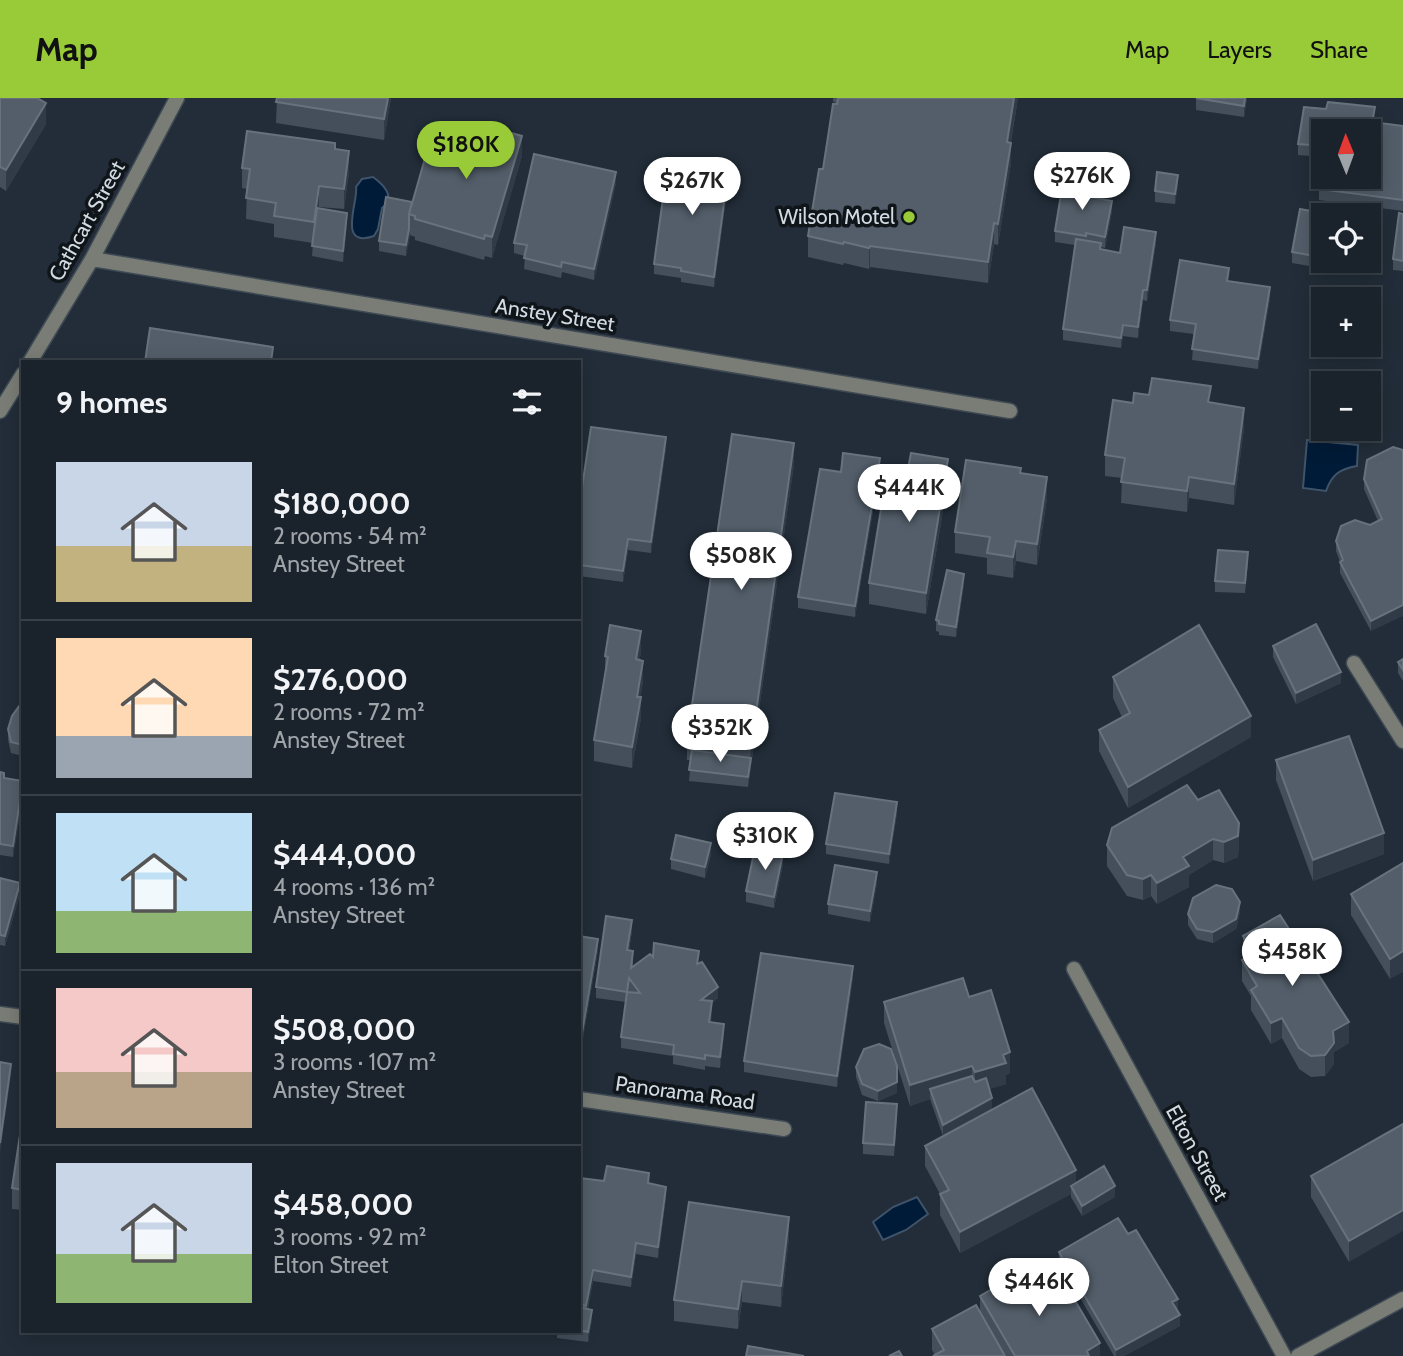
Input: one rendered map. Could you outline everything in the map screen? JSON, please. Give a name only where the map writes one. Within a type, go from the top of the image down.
[{"type":"street","name":"Cathcart Street","points":[[31,360],[92,259],[177,98]]},
{"type":"street","name":"Anstey Street","points":[[92,259],[1010,411]]},
{"type":"street","points":[[0,411],[21,377]]},
{"type":"street","points":[[1354,663],[1403,741]]},
{"type":"street","name":"Elton Street","points":[[1074,970],[1284,1356]]},
{"type":"street","points":[[0,1014],[21,1017]]},
{"type":"street","name":"Panorama Road","points":[[581,1099],[784,1129]]},
{"type":"street","points":[[1298,1356],[1403,1299]]},
{"type":"water","points":[[373,177],[387,191],[388,200],[382,208],[374,236],[362,238],[356,236],[352,230],[356,187],[362,179]]},
{"type":"water","points":[[1307,440],[1358,445],[1357,466],[1337,473],[1326,491],[1303,488]]},
{"type":"water","points":[[917,1197],[928,1214],[906,1230],[883,1240],[873,1222],[893,1207]]},
{"type":"building","points":[[0,98],[37,98],[46,103],[6,170],[0,167]]},
{"type":"building","points":[[277,98],[388,98],[384,119],[276,102]]},
{"type":"building","name":"Wilson Motel","points":[[838,98],[1014,98],[1007,142],[1011,143],[998,224],[994,223],[988,262],[870,246],[869,248],[808,236],[819,169],[823,169],[833,104],[837,104]]},
{"type":"building","points":[[1196,98],[1245,98],[1244,106]]},
{"type":"building","points":[[1328,102],[1375,107],[1373,119],[1311,119],[1311,145],[1298,144],[1304,107],[1326,109]]},
{"type":"building","points":[[1381,123],[1403,126],[1403,200],[1319,189],[1381,189]]},
{"type":"building","points":[[484,125],[522,136],[492,237],[485,235],[484,239],[415,219],[415,216],[409,214],[430,141],[440,144],[445,128],[480,139]]},
{"type":"building","points":[[247,131],[335,143],[335,149],[349,151],[344,189],[319,186],[314,222],[274,216],[276,203],[246,198],[250,169],[242,168]]},
{"type":"building","points":[[534,154],[616,172],[594,269],[562,262],[561,267],[524,258],[527,245],[514,243]]},
{"type":"building","points":[[675,159],[729,166],[714,277],[654,264],[666,176],[673,177]]},
{"type":"building","points":[[1157,172],[1178,175],[1175,194],[1155,191]]},
{"type":"building","points":[[1063,182],[1085,184],[1082,195],[1112,201],[1105,237],[1055,231]]},
{"type":"building","points":[[386,197],[412,202],[406,245],[379,241]]},
{"type":"building","points":[[317,208],[347,213],[343,251],[312,246]]},
{"type":"building","points":[[1300,209],[1311,211],[1311,255],[1292,252]]},
{"type":"building","points":[[1399,213],[1403,214],[1403,261],[1393,259]]},
{"type":"building","points":[[1124,227],[1156,232],[1138,327],[1123,325],[1121,338],[1063,329],[1076,239],[1101,243],[1100,249],[1120,253]]},
{"type":"building","points":[[1180,260],[1229,268],[1227,281],[1270,287],[1258,359],[1192,349],[1196,324],[1170,320]]},
{"type":"building","points":[[150,328],[273,347],[271,360],[145,360]]},
{"type":"building","points":[[1152,378],[1211,386],[1208,402],[1244,408],[1234,484],[1189,477],[1187,491],[1121,482],[1125,458],[1105,455],[1113,400],[1133,403],[1134,393],[1149,395]]},
{"type":"building","points":[[591,427],[666,437],[651,542],[628,539],[623,571],[581,565],[581,494]]},
{"type":"building","points":[[732,434],[794,443],[751,748],[687,739]]},
{"type":"building","points":[[1393,447],[1403,450],[1403,605],[1371,621],[1340,562],[1343,560],[1336,541],[1341,526],[1355,520],[1370,525],[1382,519],[1364,479],[1367,460]]},
{"type":"building","points":[[843,453],[880,458],[855,606],[798,597],[820,469],[841,472]]},
{"type":"building","points":[[911,453],[948,459],[926,593],[869,583],[888,466],[908,469]]},
{"type":"building","points":[[966,460],[1021,468],[1020,473],[1047,477],[1037,544],[1016,541],[1013,557],[987,553],[990,537],[955,532]]},
{"type":"building","points":[[1218,550],[1248,552],[1245,583],[1215,581]]},
{"type":"building","points":[[947,570],[964,574],[956,627],[939,624],[936,620]]},
{"type":"building","points":[[1316,624],[1341,672],[1296,693],[1273,646]]},
{"type":"building","points":[[610,625],[641,631],[636,659],[643,661],[637,697],[641,697],[632,747],[594,740],[608,657],[605,656]]},
{"type":"building","points":[[1199,625],[1251,716],[1128,787],[1099,730],[1130,713],[1113,677]]},
{"type":"building","points":[[21,705],[21,744],[11,742],[8,729],[12,716]]},
{"type":"building","points":[[1349,736],[1384,833],[1313,860],[1276,760]]},
{"type":"building","points":[[692,750],[751,758],[748,777],[689,770]]},
{"type":"building","points":[[0,772],[4,773],[4,778],[21,781],[21,794],[13,846],[0,844]]},
{"type":"building","points":[[1187,785],[1198,800],[1219,790],[1239,823],[1238,836],[1224,842],[1213,839],[1183,857],[1189,866],[1157,883],[1151,875],[1143,879],[1127,875],[1107,845],[1112,828]]},
{"type":"building","points":[[835,793],[897,802],[889,854],[826,844]]},
{"type":"building","points":[[676,835],[711,843],[705,867],[671,859]]},
{"type":"building","points":[[755,848],[783,853],[774,897],[746,891]]},
{"type":"building","points":[[1403,863],[1403,951],[1390,959],[1351,894]]},
{"type":"building","points":[[835,865],[877,872],[870,911],[828,904]]},
{"type":"building","points":[[0,878],[20,883],[5,936],[0,935]]},
{"type":"building","points":[[1216,885],[1232,889],[1240,902],[1236,919],[1213,932],[1197,929],[1188,914],[1193,898]]},
{"type":"building","points":[[1280,915],[1349,1022],[1333,1031],[1334,1043],[1325,1055],[1311,1056],[1299,1048],[1282,1018],[1271,1023],[1251,990],[1257,986],[1242,960],[1252,954],[1243,936]]},
{"type":"building","points":[[606,916],[632,920],[627,950],[633,951],[631,968],[650,954],[653,957],[654,943],[699,951],[697,964],[702,962],[718,987],[701,1000],[712,1001],[709,1022],[724,1024],[720,1057],[705,1055],[705,1059],[673,1054],[674,1045],[621,1037],[627,992],[596,987]],"holes":[[[629,978],[640,993],[627,992]]]},
{"type":"building","points":[[581,936],[598,939],[581,1033]]},
{"type":"building","points":[[761,953],[853,966],[837,1076],[744,1061]]},
{"type":"building","points":[[963,978],[969,997],[991,990],[1010,1052],[1003,1055],[1006,1063],[975,1072],[972,1066],[910,1085],[884,1002]]},
{"type":"building","points":[[879,1044],[891,1049],[897,1066],[897,1082],[878,1091],[862,1084],[856,1067],[864,1049]]},
{"type":"building","points":[[0,1062],[11,1064],[0,1143]]},
{"type":"building","points":[[972,1076],[975,1082],[986,1078],[992,1098],[943,1125],[930,1089]]},
{"type":"building","points":[[1032,1088],[1076,1170],[960,1232],[940,1194],[949,1190],[925,1146]]},
{"type":"building","points":[[866,1102],[897,1104],[894,1145],[863,1143]]},
{"type":"building","points":[[1403,1124],[1403,1210],[1349,1241],[1311,1176]]},
{"type":"building","points":[[21,1128],[21,1190],[12,1188]]},
{"type":"building","points":[[607,1166],[649,1173],[648,1183],[666,1187],[658,1247],[636,1243],[631,1277],[593,1270],[586,1306],[581,1305],[581,1178],[604,1181]]},
{"type":"building","points":[[1104,1166],[1115,1186],[1082,1206],[1071,1186]]},
{"type":"building","points":[[689,1202],[789,1217],[781,1286],[742,1281],[738,1309],[674,1300]]},
{"type":"building","points":[[1118,1218],[1128,1234],[1136,1230],[1178,1299],[1172,1302],[1180,1315],[1116,1350],[1059,1252]]},
{"type":"building","points":[[1037,1263],[1057,1299],[1070,1292],[1100,1343],[1087,1351],[1089,1356],[1015,1356],[980,1296]]},
{"type":"building","points":[[976,1305],[1005,1356],[933,1356],[944,1350],[932,1329]]},
{"type":"building","points":[[581,1307],[592,1310],[588,1332],[581,1330]]},
{"type":"building","points":[[748,1346],[804,1356],[746,1356]]},
{"type":"building","points":[[899,1351],[902,1356],[889,1356]]},
{"type":"place","name":"Wilson Motel","points":[[909,217]]}]
